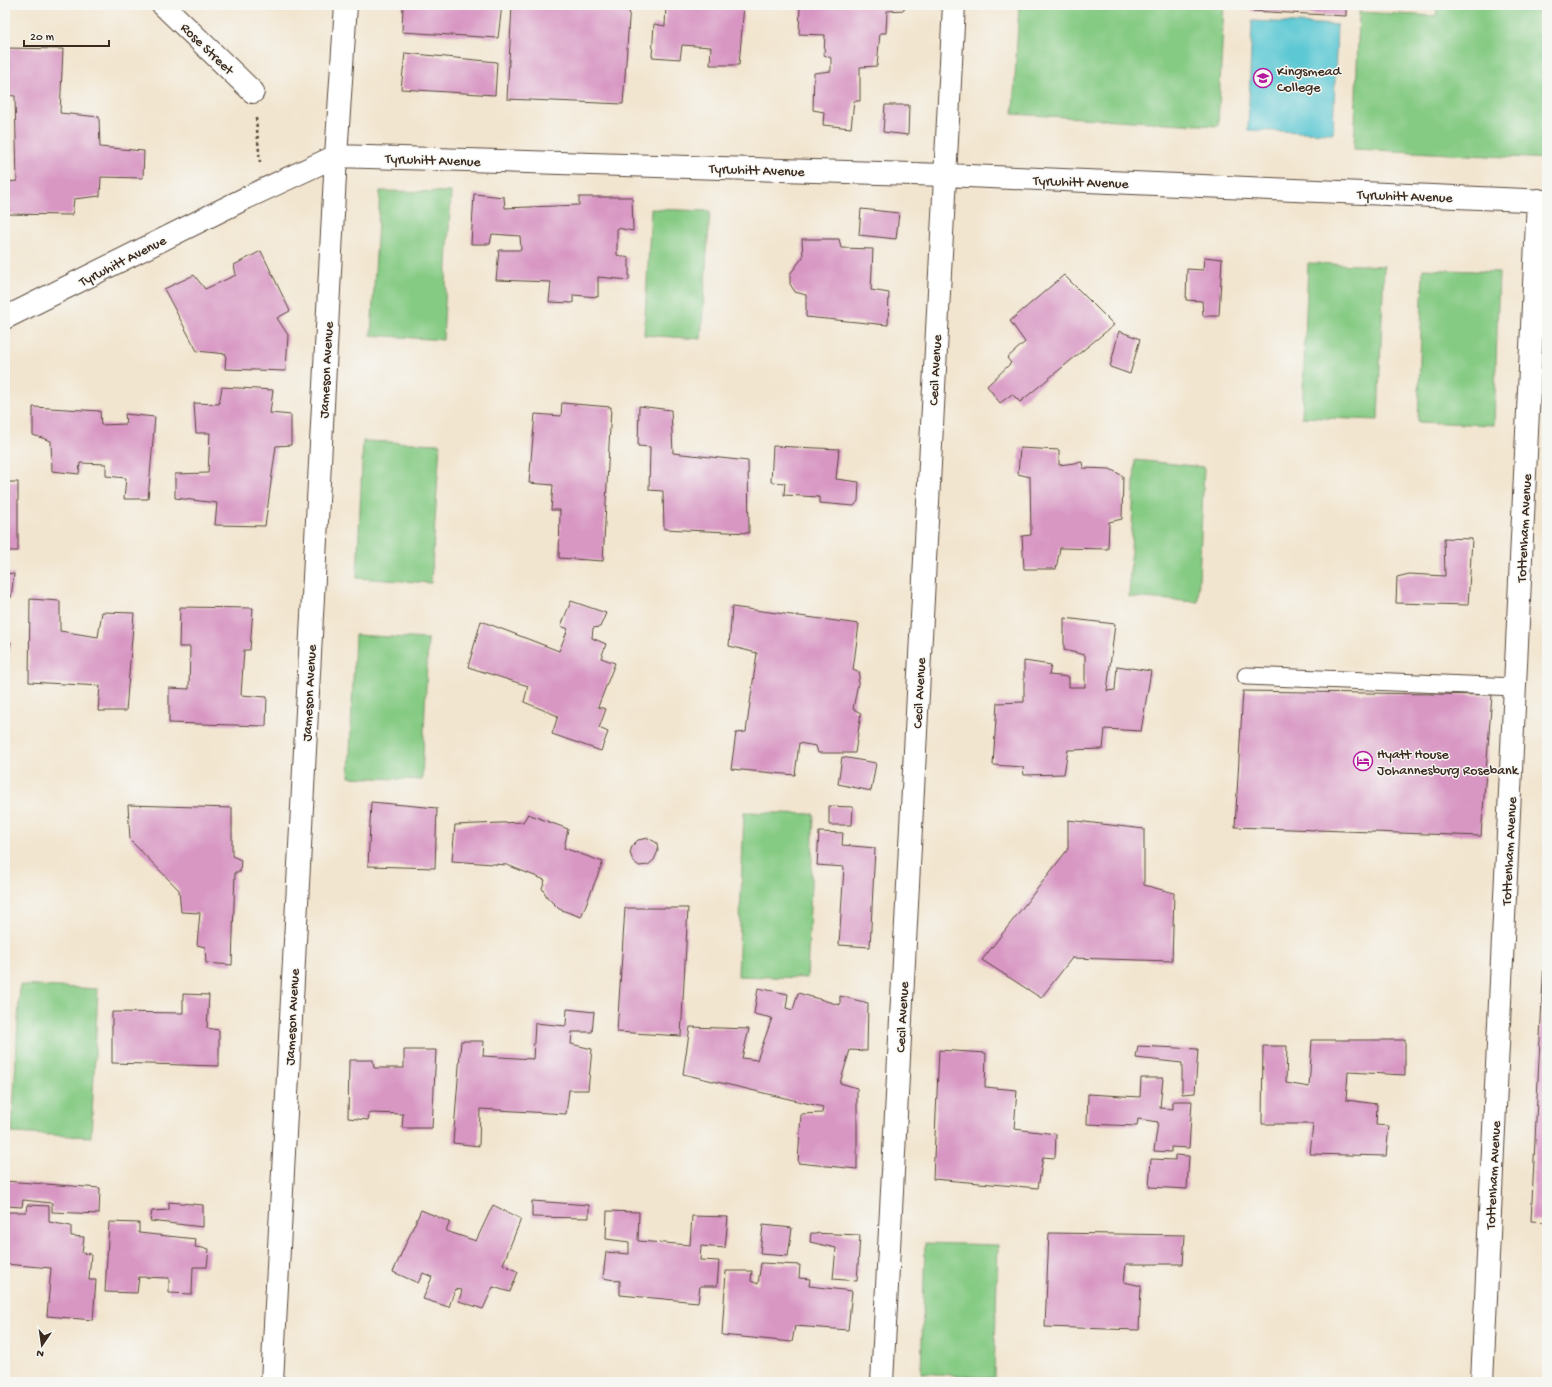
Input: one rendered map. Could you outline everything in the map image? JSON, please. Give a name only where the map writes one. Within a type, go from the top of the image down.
[{"type":"street","name":"Rose Street","points":[[163,5],[253,92]]},
{"type":"street","name":"Jameson Avenue","points":[[272,1382],[336,156],[346,5]]},
{"type":"street","name":"Cecil Avenue","points":[[882,1382],[954,5]]},
{"type":"street","name":"Tyrwhitt Avenue","points":[[5,318],[263,190],[336,156],[945,175],[1542,201]]},
{"type":"street","name":"Tottenham Avenue","points":[[1482,1382],[1516,687],[1542,201]]},
{"type":"lane","points":[[1246,676],[1516,687]]},
{"type":"path","points":[[253,92],[263,190]]},
{"type":"green space","points":[[1019,5],[1224,5],[1218,126],[1013,114]]},
{"type":"green space","points":[[1437,5],[1517,7],[1517,5],[1547,5],[1547,159],[1354,149],[1359,12],[1436,16]]},
{"type":"green space","points":[[380,191],[451,192],[443,340],[371,335]]},
{"type":"green space","points":[[651,209],[710,211],[701,339],[644,335]]},
{"type":"green space","points":[[1308,263],[1384,266],[1378,420],[1302,417]]},
{"type":"green space","points":[[1423,269],[1499,272],[1494,425],[1418,422]]},
{"type":"green space","points":[[363,441],[440,444],[431,583],[357,578]]},
{"type":"green space","points":[[1135,460],[1204,467],[1198,602],[1129,597]]},
{"type":"green space","points":[[355,635],[428,639],[422,780],[349,777]]},
{"type":"green space","points":[[744,812],[814,814],[807,978],[738,976]]},
{"type":"green space","points":[[20,985],[98,989],[91,1137],[12,1133]]},
{"type":"green space","points":[[925,1243],[998,1245],[994,1378],[921,1373]]},
{"type":"water","points":[[1252,21],[1337,25],[1333,133],[1248,130]]},
{"type":"building","points":[[403,5],[502,5],[498,38],[402,32]]},
{"type":"building","points":[[512,5],[630,5],[623,104],[507,99]]},
{"type":"building","points":[[666,5],[744,5],[739,65],[710,65],[711,47],[682,45],[680,59],[652,57],[654,24],[665,26]]},
{"type":"building","points":[[800,5],[905,5],[904,10],[887,11],[886,33],[880,33],[877,66],[860,67],[860,101],[854,101],[851,128],[823,125],[824,112],[813,110],[814,73],[831,71],[831,58],[824,55],[825,35],[799,34]]},
{"type":"building","points":[[1251,5],[1346,5],[1346,16],[1251,11]]},
{"type":"building","points":[[1440,5],[1440,7],[1413,6]]},
{"type":"building","points":[[5,48],[63,49],[60,113],[99,117],[100,147],[144,151],[143,178],[101,177],[100,196],[74,199],[72,215],[5,214],[5,182],[17,181],[15,96],[5,95]]},
{"type":"building","points":[[405,53],[497,62],[495,95],[401,89]]},
{"type":"building","points":[[885,105],[909,105],[908,135],[883,132]]},
{"type":"building","points":[[474,194],[504,197],[505,208],[579,205],[579,197],[632,197],[633,231],[617,228],[617,255],[629,258],[629,280],[598,277],[598,297],[573,295],[573,303],[549,302],[551,282],[496,280],[499,250],[521,250],[520,236],[492,234],[490,244],[471,244]]},
{"type":"building","points":[[861,209],[899,213],[896,239],[859,235]]},
{"type":"building","points":[[802,239],[839,239],[841,248],[873,249],[871,290],[889,293],[888,325],[806,317],[806,295],[795,292],[790,284],[790,274],[803,257]]},
{"type":"building","points":[[261,251],[290,311],[277,318],[288,335],[286,371],[225,369],[226,354],[197,351],[164,289],[194,275],[205,289],[236,275],[234,265]]},
{"type":"building","points":[[1204,257],[1222,259],[1219,316],[1203,316],[1202,301],[1186,300],[1187,269],[1203,270]]},
{"type":"building","points":[[1064,275],[1114,325],[1020,402],[1012,394],[1000,403],[987,386],[1011,363],[1007,358],[1025,342],[1010,321]]},
{"type":"building","points":[[1119,331],[1140,339],[1130,374],[1110,367]]},
{"type":"building","points":[[222,387],[273,390],[270,413],[291,415],[291,445],[276,446],[265,526],[215,525],[217,503],[175,498],[175,474],[208,473],[210,433],[196,433],[194,403],[219,404]]},
{"type":"building","points":[[562,403],[611,407],[603,561],[559,558],[560,510],[551,510],[553,485],[529,483],[535,414],[561,416]]},
{"type":"building","points":[[639,406],[671,410],[673,453],[748,461],[749,533],[664,529],[663,491],[649,490],[650,447],[638,446]]},
{"type":"building","points":[[33,407],[100,411],[101,425],[126,424],[125,414],[155,417],[148,499],[124,499],[126,478],[106,476],[106,464],[80,463],[79,474],[52,471],[51,441],[33,435]]},
{"type":"building","points":[[773,446],[839,449],[836,479],[859,482],[858,501],[854,506],[819,503],[819,497],[784,495],[785,483],[771,482]]},
{"type":"building","points":[[1020,448],[1059,450],[1059,465],[1082,462],[1083,468],[1110,469],[1123,476],[1122,519],[1109,522],[1108,549],[1060,548],[1056,569],[1024,569],[1022,536],[1031,535],[1030,477],[1018,474]]},
{"type":"building","points":[[5,482],[18,482],[18,551],[5,551]]},
{"type":"building","points":[[1444,538],[1472,539],[1468,605],[1396,603],[1397,577],[1409,574],[1445,576]]},
{"type":"building","points":[[5,573],[14,574],[11,598],[5,598]]},
{"type":"building","points":[[30,599],[60,601],[60,631],[98,637],[102,612],[134,613],[126,711],[98,711],[100,686],[29,682]]},
{"type":"building","points":[[571,601],[606,613],[600,627],[593,628],[592,638],[606,644],[601,658],[615,663],[598,707],[606,709],[599,728],[608,732],[601,751],[552,734],[558,716],[524,702],[528,686],[468,667],[481,621],[559,651],[568,629],[561,626]]},
{"type":"building","points":[[180,607],[253,608],[250,650],[244,650],[241,695],[267,697],[266,726],[169,723],[169,688],[189,689],[190,647],[179,647]]},
{"type":"building","points":[[732,607],[859,624],[853,670],[860,673],[853,709],[861,713],[855,753],[818,753],[816,746],[799,743],[795,775],[731,769],[736,733],[746,732],[757,653],[729,646]]},
{"type":"building","points":[[1064,618],[1115,624],[1107,691],[1115,690],[1117,666],[1151,671],[1141,731],[1105,729],[1103,749],[1068,750],[1064,774],[1024,775],[1023,767],[993,765],[997,703],[1024,702],[1024,661],[1051,665],[1049,675],[1069,677],[1069,687],[1085,687],[1085,655],[1064,650]]},
{"type":"building","points":[[5,642],[11,642],[6,665],[5,665]]},
{"type":"building","name":"Hyatt House Johannesburg Rosebank","points":[[1243,691],[1492,695],[1481,836],[1235,827]]},
{"type":"building","points":[[842,757],[876,763],[871,791],[838,784]]},
{"type":"building","points":[[371,802],[437,808],[435,868],[368,866]]},
{"type":"building","points":[[128,805],[232,808],[232,856],[241,860],[240,872],[235,872],[232,965],[206,963],[205,947],[197,945],[200,913],[181,912],[179,890],[130,840]]},
{"type":"building","points":[[829,806],[853,807],[852,825],[829,825]]},
{"type":"building","points":[[528,814],[568,829],[564,848],[603,862],[581,917],[559,909],[547,897],[542,888],[545,880],[507,865],[452,861],[455,825],[523,822]]},
{"type":"building","points":[[1068,820],[1144,829],[1144,885],[1174,893],[1172,961],[1072,958],[1041,998],[982,960],[1068,849]]},
{"type":"building","points":[[819,832],[843,833],[842,845],[875,848],[870,947],[839,945],[844,867],[817,865]]},
{"type":"building","points":[[648,838],[657,843],[658,851],[654,860],[648,865],[639,866],[633,861],[630,853],[632,846],[638,840]]},
{"type":"building","points":[[625,908],[688,908],[681,1036],[617,1032]]},
{"type":"building","points":[[1547,918],[1547,1222],[1531,1221]]},
{"type":"building","points":[[758,988],[788,994],[786,1008],[793,1010],[798,993],[840,1005],[840,996],[868,1003],[867,1051],[850,1050],[840,1083],[857,1088],[857,1169],[798,1163],[801,1114],[822,1113],[823,1107],[683,1074],[690,1027],[749,1029],[742,1058],[757,1060],[772,1018],[754,1014]]},
{"type":"building","points":[[183,994],[209,995],[207,1028],[219,1030],[219,1066],[112,1063],[112,1012],[183,1013]]},
{"type":"building","points":[[567,1009],[594,1012],[592,1032],[572,1032],[571,1044],[592,1049],[588,1090],[569,1090],[566,1114],[480,1109],[479,1146],[453,1143],[461,1041],[484,1041],[483,1056],[533,1059],[535,1023],[566,1026]]},
{"type":"building","points":[[1312,1040],[1405,1040],[1405,1075],[1348,1072],[1346,1100],[1377,1104],[1376,1125],[1389,1126],[1386,1156],[1310,1154],[1313,1124],[1262,1124],[1263,1046],[1287,1046],[1286,1083],[1309,1087]]},
{"type":"building","points":[[1138,1046],[1198,1049],[1195,1093],[1182,1094],[1182,1063],[1136,1058]]},
{"type":"building","points":[[404,1050],[436,1050],[432,1128],[402,1128],[403,1114],[369,1113],[368,1120],[348,1118],[349,1060],[373,1060],[374,1068],[404,1068]]},
{"type":"building","points":[[939,1050],[986,1053],[985,1087],[1017,1090],[1014,1129],[1056,1134],[1055,1158],[1043,1157],[1038,1188],[933,1179]]},
{"type":"building","points":[[1141,1078],[1163,1078],[1160,1108],[1173,1109],[1173,1101],[1192,1101],[1189,1148],[1171,1147],[1171,1152],[1154,1151],[1158,1122],[1138,1119],[1137,1126],[1087,1124],[1088,1094],[1140,1097]]},
{"type":"building","points":[[1175,1155],[1189,1156],[1187,1189],[1149,1187],[1151,1159],[1175,1160]]},
{"type":"building","points":[[5,1181],[100,1188],[99,1214],[52,1212],[52,1203],[23,1200],[22,1207],[5,1206]]},
{"type":"building","points":[[532,1201],[589,1205],[589,1218],[532,1217]]},
{"type":"building","points":[[169,1202],[203,1205],[203,1227],[150,1221],[152,1211],[169,1210]]},
{"type":"building","points":[[27,1205],[49,1206],[49,1222],[71,1226],[71,1236],[84,1237],[82,1253],[91,1254],[89,1280],[96,1280],[93,1320],[47,1316],[51,1268],[5,1264],[5,1212],[26,1212]]},
{"type":"building","points":[[493,1205],[521,1219],[503,1264],[518,1272],[510,1292],[493,1287],[483,1309],[459,1301],[462,1290],[455,1289],[449,1307],[423,1299],[432,1277],[423,1273],[418,1283],[393,1272],[421,1210],[450,1222],[446,1231],[476,1241]]},
{"type":"building","points":[[607,1211],[639,1212],[638,1241],[690,1245],[692,1216],[728,1217],[725,1248],[701,1246],[700,1260],[719,1261],[717,1286],[700,1286],[698,1302],[620,1295],[620,1281],[603,1278],[606,1252],[629,1254],[629,1242],[606,1239]]},
{"type":"building","points":[[109,1222],[139,1223],[139,1233],[196,1239],[195,1247],[209,1249],[207,1267],[193,1267],[192,1294],[169,1293],[169,1278],[139,1277],[137,1293],[105,1292]]},
{"type":"building","points":[[763,1225],[792,1228],[788,1256],[760,1254]]},
{"type":"building","points":[[811,1233],[860,1235],[857,1281],[833,1279],[836,1248],[810,1242]]},
{"type":"building","points":[[1049,1233],[1185,1235],[1183,1264],[1126,1264],[1124,1282],[1141,1286],[1139,1330],[1045,1327]]},
{"type":"building","points":[[761,1263],[800,1265],[799,1278],[810,1279],[809,1286],[852,1291],[848,1330],[795,1326],[792,1342],[722,1335],[726,1271],[752,1271],[751,1281],[758,1284]]},
{"type":"place","name":"Kingsmead College","points":[[1263,78]]},
{"type":"place","name":"Hyatt House Johannesburg Rosebank","points":[[1363,761]]}]
